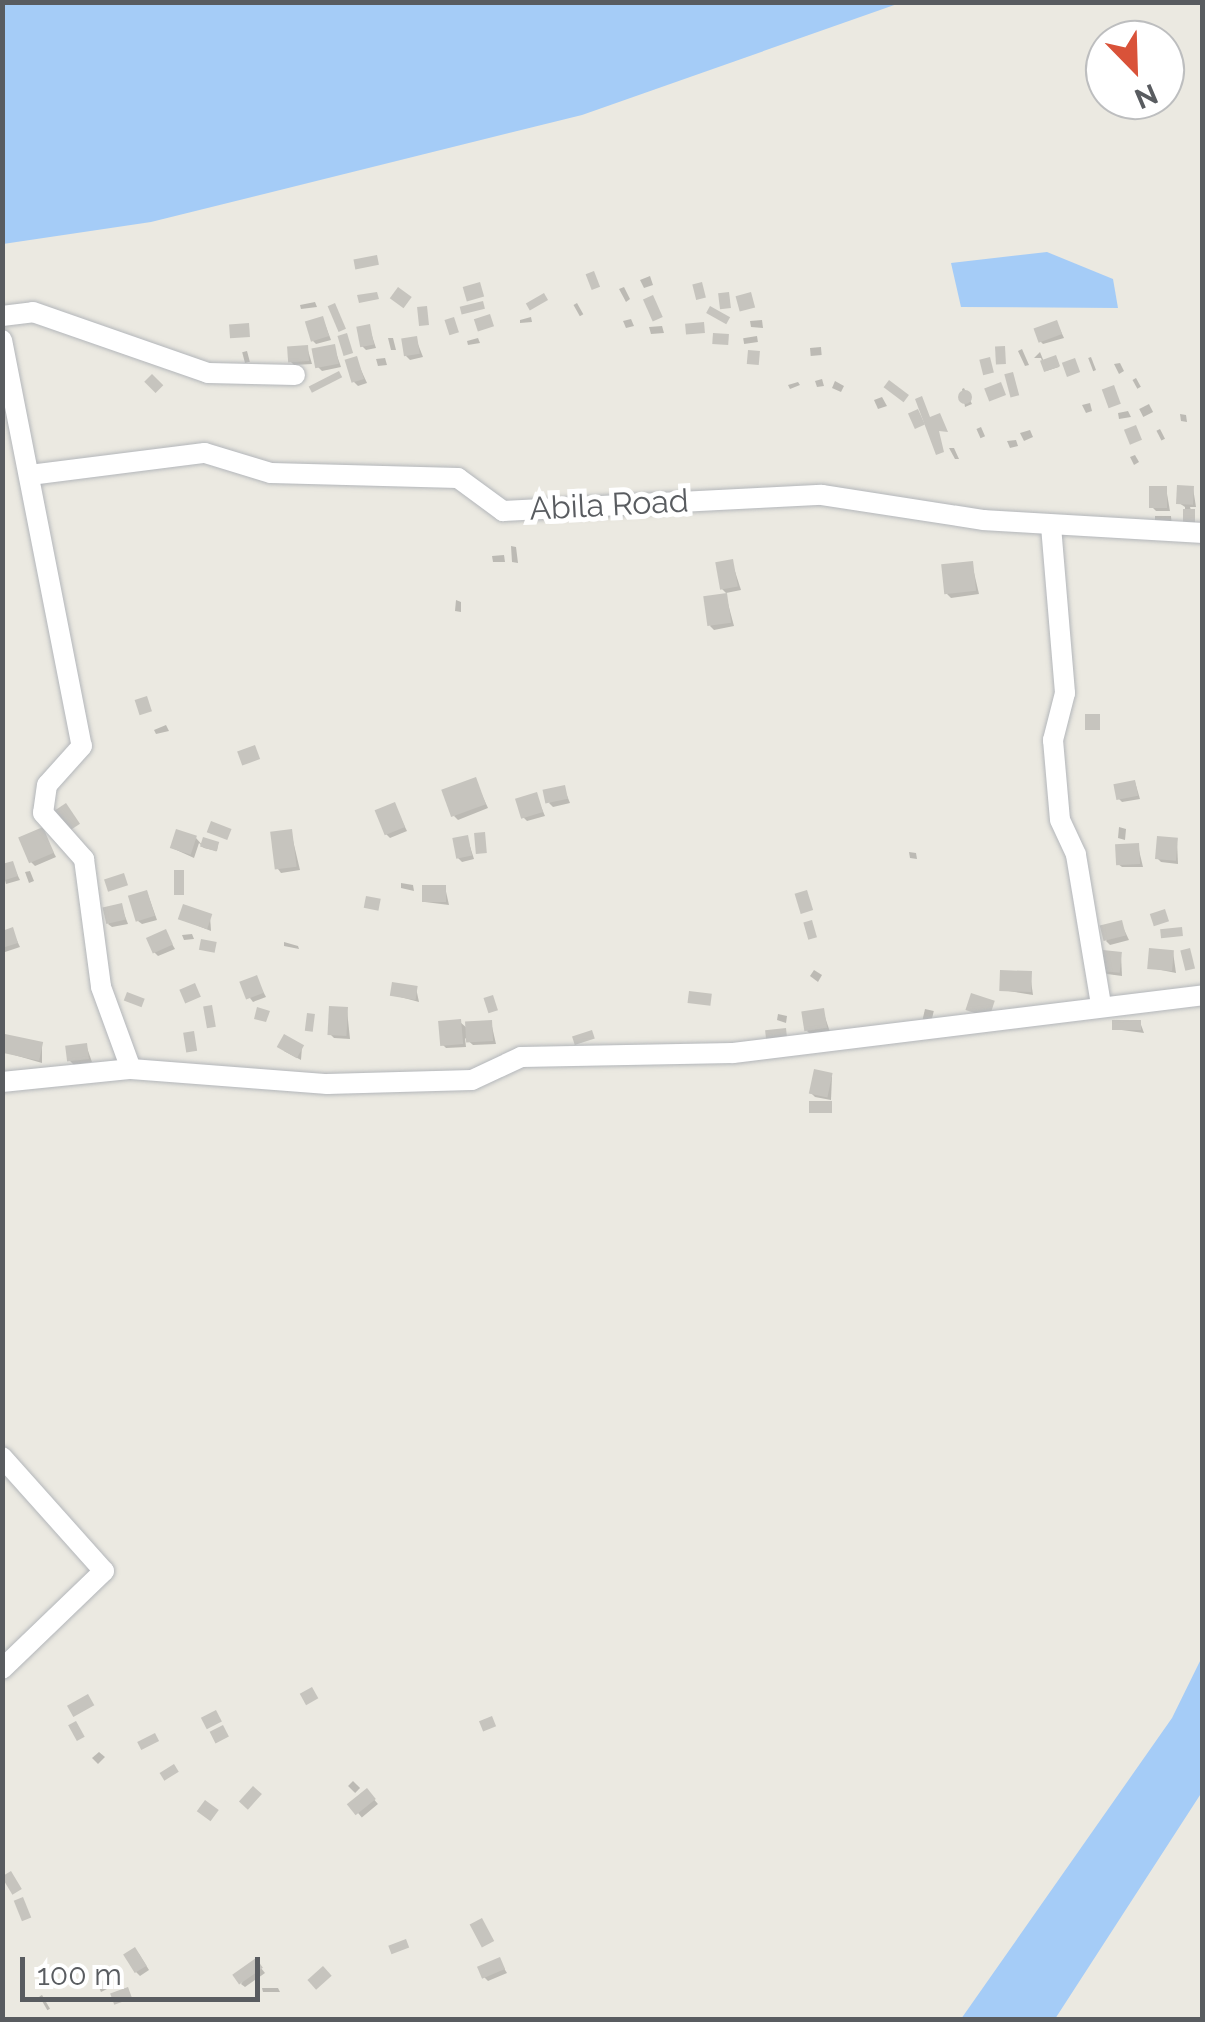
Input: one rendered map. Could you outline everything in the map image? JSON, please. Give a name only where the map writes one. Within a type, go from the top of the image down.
[{"type":"street","points":[[2,316],[33,312],[208,373],[295,375]]},
{"type":"street","points":[[2,340],[82,746],[47,785],[44,813],[84,858],[102,987],[131,1069]]},
{"type":"street","name":"Abila Road","points":[[30,475],[204,453],[270,473],[458,478],[503,511],[822,495],[1051,526],[1202,532]]},
{"type":"street","points":[[1051,526],[1065,693],[1053,740],[1060,820],[1076,856],[1101,1004]]},
{"type":"street","points":[[2,1082],[131,1069],[327,1084],[472,1080],[521,1057],[733,1052],[1101,1004],[1202,995]]},
{"type":"street","points":[[2,1456],[104,1571],[2,1669]]},
{"type":"water","points":[[3,2],[900,3],[582,115],[151,222],[3,244]]},
{"type":"water","points":[[1047,252],[1113,279],[1118,308],[961,307],[951,263]]},
{"type":"water","points":[[1202,1657],[1202,1792],[1055,2019],[961,2019],[1172,1718]]},
{"type":"building","points":[[377,255],[379,265],[355,269],[353,260]]},
{"type":"building","points":[[594,271],[600,287],[592,290],[586,274]]},
{"type":"building","points":[[480,282],[484,296],[467,301],[463,287]]},
{"type":"building","points":[[702,282],[706,298],[696,300],[692,284]]},
{"type":"building","points":[[398,287],[412,297],[404,308],[390,298]]},
{"type":"building","points":[[377,292],[379,299],[359,303],[357,295]]},
{"type":"building","points":[[729,292],[731,308],[720,309],[718,293]]},
{"type":"building","points":[[751,292],[755,307],[740,312],[736,296]]},
{"type":"building","points":[[544,293],[548,300],[530,310],[526,304]]},
{"type":"building","points":[[653,295],[663,317],[653,321],[643,299]]},
{"type":"building","points":[[483,301],[485,309],[462,315],[460,307]]},
{"type":"building","points":[[335,303],[346,329],[339,332],[328,306]]},
{"type":"building","points":[[427,306],[429,325],[419,326],[417,307]]},
{"type":"building","points":[[710,306],[730,317],[726,324],[706,313]]},
{"type":"building","points":[[490,314],[494,326],[478,332],[474,319]]},
{"type":"building","points":[[323,316],[329,336],[311,342],[305,322]]},
{"type":"building","points":[[454,317],[459,332],[449,335],[444,320]]},
{"type":"building","points":[[1057,320],[1062,334],[1039,343],[1034,329]]},
{"type":"building","points":[[704,322],[705,333],[686,335],[685,324]]},
{"type":"building","points":[[249,323],[250,337],[230,338],[229,324]]},
{"type":"building","points":[[370,324],[374,345],[360,347],[356,327]]},
{"type":"building","points":[[347,333],[353,353],[344,356],[337,336]]},
{"type":"building","points":[[713,333],[729,334],[728,345],[712,344]]},
{"type":"building","points":[[417,336],[420,354],[404,356],[401,339]]},
{"type":"building","points":[[335,344],[339,364],[315,368],[311,349]]},
{"type":"building","points":[[308,345],[309,361],[288,362],[287,346]]},
{"type":"building","points":[[1005,346],[1006,364],[996,364],[995,347]]},
{"type":"building","points":[[748,350],[760,351],[759,365],[747,364]]},
{"type":"building","points":[[1056,355],[1060,366],[1044,372],[1040,361]]},
{"type":"building","points":[[357,356],[364,379],[352,383],[345,360]]},
{"type":"building","points":[[990,357],[994,373],[983,375],[979,360]]},
{"type":"building","points":[[1075,358],[1080,372],[1067,377],[1062,363]]},
{"type":"building","points":[[339,371],[342,377],[312,393],[309,386]]},
{"type":"building","points":[[1013,372],[1019,395],[1011,398],[1004,374]]},
{"type":"building","points":[[152,374],[163,385],[156,393],[144,382]]},
{"type":"building","points":[[889,380],[909,395],[904,402],[884,387]]},
{"type":"building","points":[[1001,382],[1006,395],[989,402],[984,388]]},
{"type":"building","points":[[1114,385],[1121,404],[1109,408],[1102,389]]},
{"type":"building","points":[[965,390],[972,397],[965,404],[958,397]]},
{"type":"building","points":[[922,396],[930,417],[940,413],[948,432],[939,431],[944,452],[936,455],[915,399]]},
{"type":"building","points":[[918,409],[925,425],[915,429],[908,413]]},
{"type":"building","points":[[1136,425],[1142,440],[1130,445],[1124,430]]},
{"type":"building","points":[[1177,485],[1194,486],[1193,505],[1176,504]]},
{"type":"building","points":[[1149,486],[1167,486],[1167,508],[1149,508]]},
{"type":"building","points":[[1183,509],[1195,509],[1195,526],[1183,526]]},
{"type":"building","points":[[733,559],[738,587],[720,590],[715,562]]},
{"type":"building","points":[[973,561],[976,591],[944,594],[941,564]]},
{"type":"building","points":[[727,593],[731,623],[707,626],[703,596]]},
{"type":"building","points":[[147,696],[152,711],[140,715],[135,700]]},
{"type":"building","points":[[1085,714],[1100,714],[1100,730],[1085,730]]},
{"type":"building","points":[[255,745],[260,759],[242,766],[237,751]]},
{"type":"building","points":[[476,777],[486,804],[451,817],[441,790]]},
{"type":"building","points":[[1135,780],[1138,796],[1116,800],[1113,784]]},
{"type":"building","points":[[565,785],[568,799],[545,803],[543,790]]},
{"type":"building","points":[[537,792],[543,812],[521,819],[515,799]]},
{"type":"building","points":[[395,802],[405,827],[385,835],[375,810]]},
{"type":"building","points":[[66,803],[80,824],[68,832],[54,811]]},
{"type":"building","points":[[211,821],[232,829],[227,840],[207,832]]},
{"type":"building","points":[[43,827],[54,853],[29,863],[18,838]]},
{"type":"building","points":[[176,829],[197,836],[191,855],[170,848]]},
{"type":"building","points":[[292,829],[297,867],[275,869],[270,832]]},
{"type":"building","points":[[485,832],[487,853],[476,854],[474,833]]},
{"type":"building","points":[[468,835],[472,856],[456,859],[452,838]]},
{"type":"building","points":[[1157,836],[1178,838],[1176,861],[1155,859]]},
{"type":"building","points":[[203,837],[219,842],[216,852],[200,847]]},
{"type":"building","points":[[1139,843],[1140,864],[1116,865],[1115,844]]},
{"type":"building","points":[[13,861],[18,876],[2,881],[2,864]]},
{"type":"building","points":[[174,870],[184,870],[184,895],[174,895]]},
{"type":"building","points":[[124,873],[128,885],[108,892],[104,879]]},
{"type":"building","points":[[422,885],[446,885],[446,902],[422,902]]},
{"type":"building","points":[[147,890],[155,916],[136,922],[128,896]]},
{"type":"building","points":[[807,890],[813,910],[801,914],[795,894]]},
{"type":"building","points":[[366,896],[381,899],[378,911],[364,908]]},
{"type":"building","points":[[122,903],[126,920],[106,924],[103,907]]},
{"type":"building","points":[[183,904],[212,914],[207,929],[178,919]]},
{"type":"building","points":[[1165,909],[1169,921],[1154,926],[1150,914]]},
{"type":"building","points":[[812,920],[817,937],[808,940],[803,922]]},
{"type":"building","points":[[1122,920],[1126,936],[1104,941],[1100,926]]},
{"type":"building","points":[[13,927],[18,943],[2,948],[2,931]]},
{"type":"building","points":[[1182,927],[1183,936],[1161,938],[1160,929]]},
{"type":"building","points":[[166,929],[173,945],[153,953],[146,938]]},
{"type":"building","points":[[201,939],[217,942],[215,953],[199,950]]},
{"type":"building","points":[[1149,948],[1174,950],[1172,971],[1147,969]]},
{"type":"building","points":[[1190,948],[1195,968],[1185,971],[1180,950]]},
{"type":"building","points":[[1103,950],[1122,952],[1120,973],[1101,971]]},
{"type":"building","points":[[1000,970],[1032,971],[1031,992],[999,991]]},
{"type":"building","points":[[257,975],[264,993],[246,1000],[239,982]]},
{"type":"building","points":[[392,982],[418,986],[415,1000],[390,996]]},
{"type":"building","points":[[195,983],[201,997],[185,1003],[179,990]]},
{"type":"building","points":[[689,991],[712,994],[710,1006],[688,1003]]},
{"type":"building","points":[[127,992],[145,999],[142,1007],[124,1000]]},
{"type":"building","points":[[971,993],[995,1001],[989,1018],[965,1010]]},
{"type":"building","points":[[493,995],[498,1010],[488,1013],[483,998]]},
{"type":"building","points":[[212,1005],[216,1027],[207,1028],[203,1007]]},
{"type":"building","points":[[329,1006],[348,1007],[346,1036],[327,1035]]},
{"type":"building","points":[[257,1007],[270,1011],[266,1022],[254,1019]]},
{"type":"building","points":[[824,1008],[827,1028],[804,1031],[801,1012]]},
{"type":"building","points":[[307,1013],[315,1014],[313,1032],[305,1031]]},
{"type":"building","points":[[461,1019],[463,1044],[440,1046],[438,1021]]},
{"type":"building","points":[[492,1020],[493,1041],[466,1042],[465,1021]]},
{"type":"building","points":[[1112,1020],[1141,1020],[1141,1030],[1112,1030]]},
{"type":"building","points":[[786,1028],[787,1038],[766,1040],[765,1030]]},
{"type":"building","points":[[592,1030],[595,1039],[575,1045],[572,1036]]},
{"type":"building","points":[[194,1031],[197,1051],[186,1052],[183,1033]]},
{"type":"building","points":[[5,1034],[43,1042],[39,1061],[2,1053]]},
{"type":"building","points":[[284,1034],[304,1045],[297,1058],[277,1047]]},
{"type":"building","points":[[87,1043],[89,1059],[67,1062],[65,1046]]},
{"type":"building","points":[[814,1069],[833,1073],[827,1097],[809,1093]]},
{"type":"building","points":[[809,1101],[832,1101],[832,1113],[809,1113]]},
{"type":"building","points":[[312,1687],[318,1698],[306,1705],[300,1694]]},
{"type":"building","points":[[88,1694],[94,1705],[73,1717],[67,1706]]},
{"type":"building","points":[[216,1710],[222,1722],[207,1729],[201,1718]]},
{"type":"building","points":[[492,1716],[496,1726],[483,1731],[479,1721]]},
{"type":"building","points":[[76,1721],[85,1737],[77,1741],[68,1725]]},
{"type":"building","points":[[223,1725],[229,1737],[216,1743],[210,1732]]},
{"type":"building","points":[[155,1733],[159,1741],[141,1750],[137,1742]]},
{"type":"building","points":[[174,1764],[179,1772],[164,1781],[160,1773]]},
{"type":"building","points":[[253,1786],[262,1794],[248,1810],[239,1802]]},
{"type":"building","points":[[367,1788],[376,1799],[356,1815],[347,1804]]},
{"type":"building","points":[[205,1800],[219,1810],[211,1821],[197,1811]]},
{"type":"building","points":[[11,1871],[22,1889],[12,1895],[2,1877]]},
{"type":"building","points":[[23,1897],[31,1917],[22,1921],[14,1901]]},
{"type":"building","points":[[482,1918],[494,1941],[482,1948],[470,1925]]},
{"type":"building","points":[[406,1939],[409,1947],[391,1954],[388,1946]]},
{"type":"building","points":[[135,1947],[147,1966],[135,1973],[123,1954]]},
{"type":"building","points":[[500,1957],[505,1969],[482,1979],[477,1967]]},
{"type":"building","points":[[256,1958],[263,1968],[239,1984],[232,1975]]},
{"type":"building","points":[[323,1966],[332,1976],[316,1990],[307,1980]]},
{"type":"building","points":[[128,1987],[132,1998],[114,2005],[110,1993]]}]
